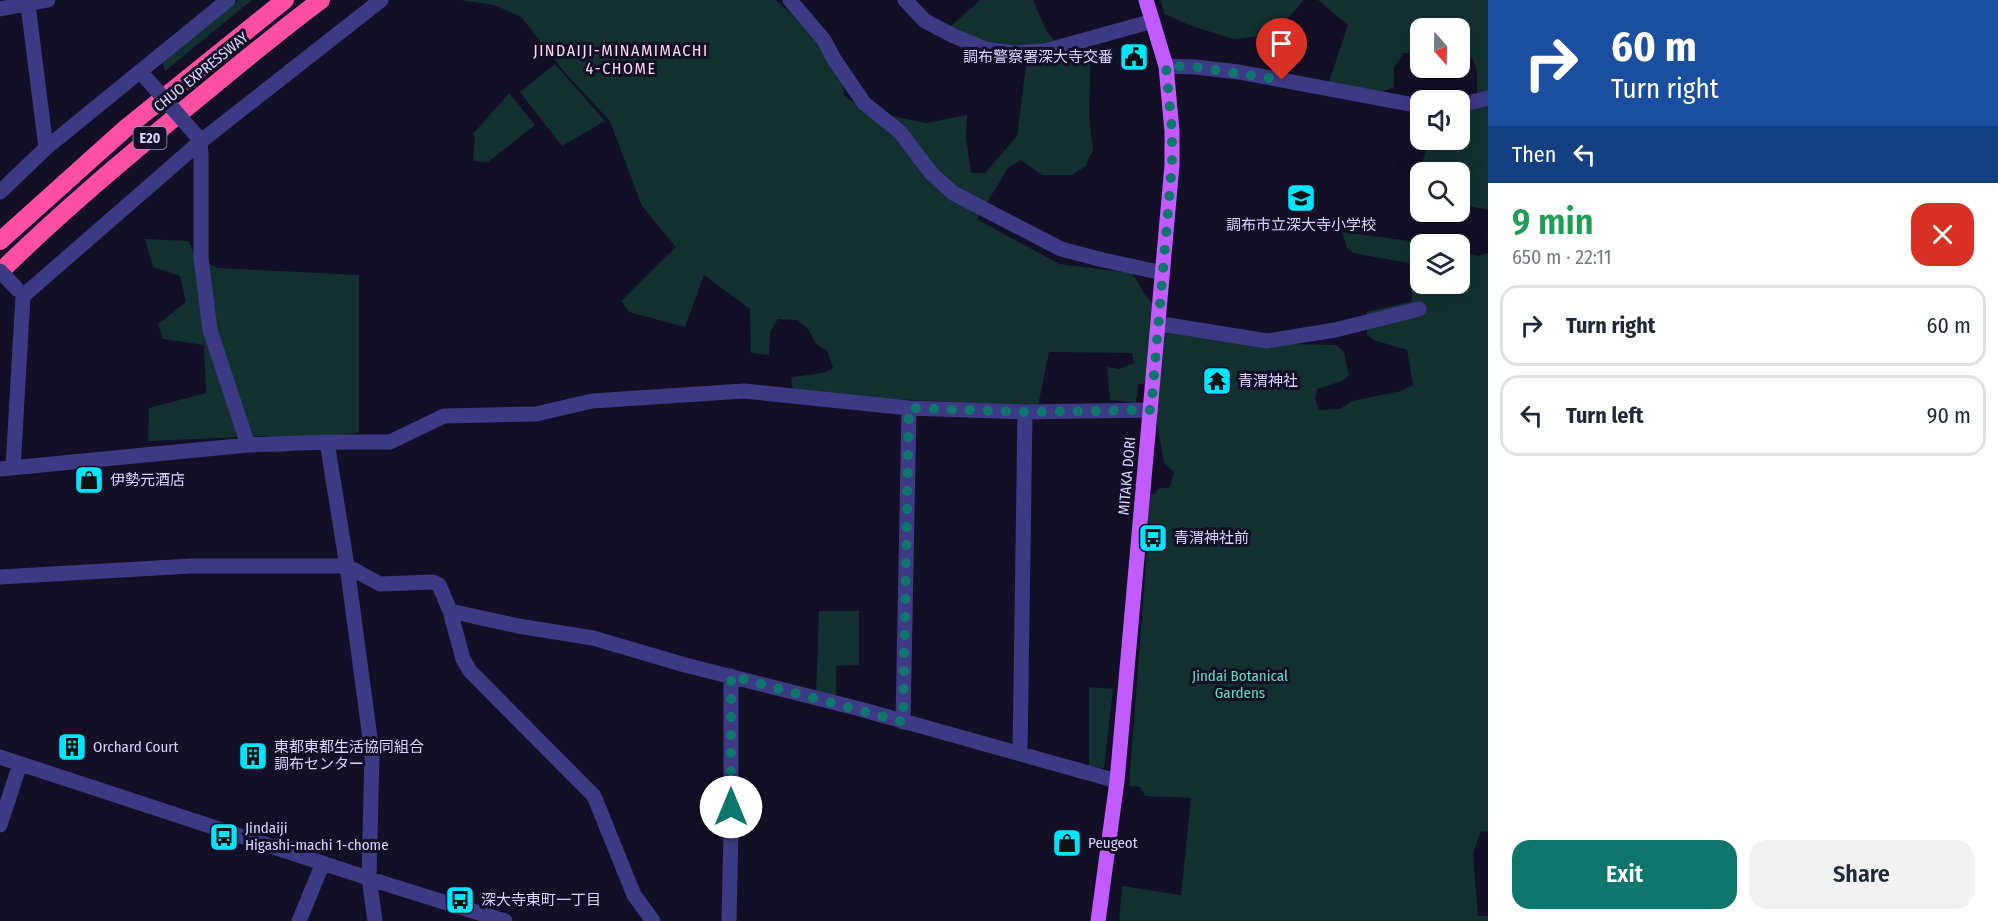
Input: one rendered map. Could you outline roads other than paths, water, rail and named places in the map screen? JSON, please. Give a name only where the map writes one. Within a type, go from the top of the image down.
[{"type":"highway","name":"CHUO EXPRESSWAY","points":[[0,241],[126,128],[285,0]]},
{"type":"highway","name":"CHUO EXPRESSWAY","points":[[0,271],[44,229],[137,148],[257,49],[321,0]]},
{"type":"main road","name":"MITAKA DORI","points":[[1098,921],[1117,781],[1159,326],[1173,147],[1166,66],[1146,0]]},
{"type":"street","points":[[0,9],[48,0]]},
{"type":"street","points":[[0,192],[46,148],[143,74],[228,0]]},
{"type":"street","points":[[381,0],[198,139],[20,292],[3,470],[248,445],[390,442],[444,416],[536,414],[592,401],[744,391],[909,408],[1025,412],[1151,410]]},
{"type":"street","points":[[790,0],[824,40],[864,103],[900,132],[931,173],[953,193],[1061,249],[1163,273]]},
{"type":"street","points":[[905,0],[925,21],[954,36],[985,49],[1014,54],[1045,51],[1154,21]]},
{"type":"street","points":[[28,5],[46,148]]},
{"type":"street","points":[[1166,66],[1239,72],[1410,104]]},
{"type":"street","points":[[143,74],[198,139],[201,258],[210,330],[248,445]]},
{"type":"street","points":[[1470,102],[1488,98]]},
{"type":"street","points":[[0,271],[20,292]]},
{"type":"street","points":[[1159,326],[1267,341],[1335,330],[1419,309]]},
{"type":"street","points":[[903,722],[909,408]]},
{"type":"street","points":[[1020,754],[1025,412]]},
{"type":"street","points":[[327,442],[347,566],[372,753],[369,878],[375,921]]},
{"type":"street","points":[[0,577],[191,566],[347,566],[380,584],[433,582],[439,585],[450,611],[463,659],[470,671],[594,796],[634,896],[653,921]]},
{"type":"street","points":[[450,611],[518,626],[593,638],[685,665],[1117,781]]},
{"type":"street","points":[[729,921],[731,676]]},
{"type":"street","points":[[0,758],[505,921]]},
{"type":"street","points":[[0,825],[20,764]]},
{"type":"street","points":[[299,921],[323,863]]},
{"type":"place","name":"調布警察署深大寺交番","points":[[1134,57]]},
{"type":"place","name":"調布市立深大寺小学校","points":[[1301,198]]},
{"type":"place","name":"青渭神社","points":[[1217,381]]},
{"type":"place","name":"伊勢元酒店","points":[[89,480]]},
{"type":"place","name":"青渭神社前","points":[[1153,538]]},
{"type":"place","name":"Orchard Court","points":[[72,747]]},
{"type":"place","name":"東都東都生活協同組合 調布センター","points":[[253,756]]},
{"type":"place","name":"Jindaiji Higashi-machi 1-chome","points":[[224,837]]},
{"type":"place","name":"Peugeot","points":[[1067,843]]},
{"type":"place","name":"深大寺東町一丁目","points":[[460,900]]},
{"type":"district","name":"JINDAIJI-MINAMIMACHI 4-CHOME","points":[[621,59]]},
{"type":"park label","name":"Jindai Botanical Gardens","points":[[1240,684]]}]
